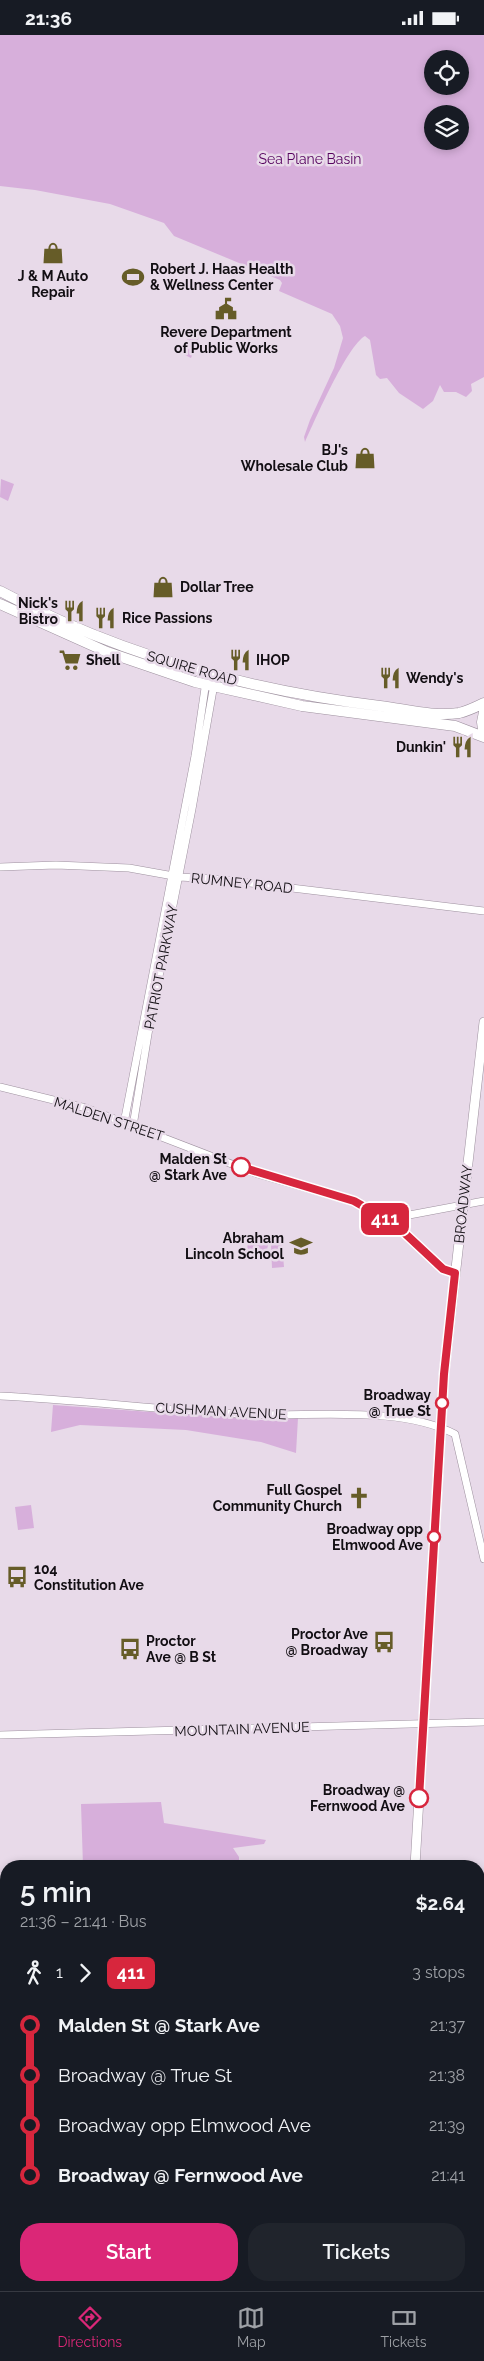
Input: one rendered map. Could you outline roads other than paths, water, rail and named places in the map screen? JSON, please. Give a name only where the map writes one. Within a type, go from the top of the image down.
[{"type":"highway","name":"SQUIRE ROAD","points":[[0,591],[62,622],[124,648],[177,665],[252,685],[336,700],[445,713],[465,711],[484,703]]},
{"type":"highway","name":"SQUIRE ROAD","points":[[0,604],[116,655],[214,687],[316,709],[455,726],[484,737]]},
{"type":"highway","points":[[484,712],[482,722],[484,737]]},
{"type":"main road","name":"BROADWAY","points":[[416,1860],[446,1353],[484,1022]]},
{"type":"street","name":"PATRIOT PARKWAY","points":[[133,1126],[200,729],[205,688]]},
{"type":"street","name":"PATRIOT PARKWAY","points":[[124,1123],[213,690]]},
{"type":"street","name":"RUMNEY ROAD","points":[[0,867],[56,865],[119,868],[484,911]]},
{"type":"street","name":"MALDEN STREET","points":[[0,1087],[86,1108],[255,1173],[354,1201],[396,1225],[443,1269],[455,1273]]},
{"type":"street","points":[[354,1201],[404,1216],[484,1201]]},
{"type":"street","name":"CUSHMAN AVENUE","points":[[0,1396],[242,1414],[392,1417],[441,1427]]},
{"type":"street","points":[[441,1427],[455,1434],[484,1559]]},
{"type":"street","name":"MOUNTAIN AVENUE","points":[[0,1735],[484,1722]]},
{"type":"place","name":"J & M Auto Repair","points":[[53,253]]},
{"type":"place","name":"Robert J. Haas Health & Wellness Center","points":[[133,277]]},
{"type":"place","name":"Revere Department of Public Works","points":[[226,309]]},
{"type":"place","name":"BJ's Wholesale Club","points":[[365,458]]},
{"type":"place","name":"Dollar Tree","points":[[163,587]]},
{"type":"place","name":"Nick's Bistro","points":[[74,611]]},
{"type":"place","name":"Rice Passions","points":[[105,618]]},
{"type":"place","name":"Shell","points":[[70,660]]},
{"type":"place","name":"IHOP","points":[[240,660]]},
{"type":"place","name":"Wendy's","points":[[390,678]]},
{"type":"place","name":"Dunkin'","points":[[462,747]]},
{"type":"place","name":"Malden St @ Stark Ave","points":[[241,1167]]},
{"type":"place","name":"Abraham Lincoln School","points":[[301,1246]]},
{"type":"place","name":"Broadway @ True St","points":[[442,1403]]},
{"type":"place","name":"Full Gospel Community Church","points":[[359,1498]]},
{"type":"place","name":"Broadway opp Elmwood Ave","points":[[434,1537]]},
{"type":"place","name":"104 Constitution Ave","points":[[17,1577]]},
{"type":"place","name":"Proctor Ave @ Broadway","points":[[384,1642]]},
{"type":"place","name":"Proctor Ave @ B St","points":[[130,1649]]},
{"type":"place","name":"Broadway @ Fernwood Ave","points":[[419,1798]]},
{"type":"park label","name":"Sea Plane Basin","points":[[310,159]]}]
